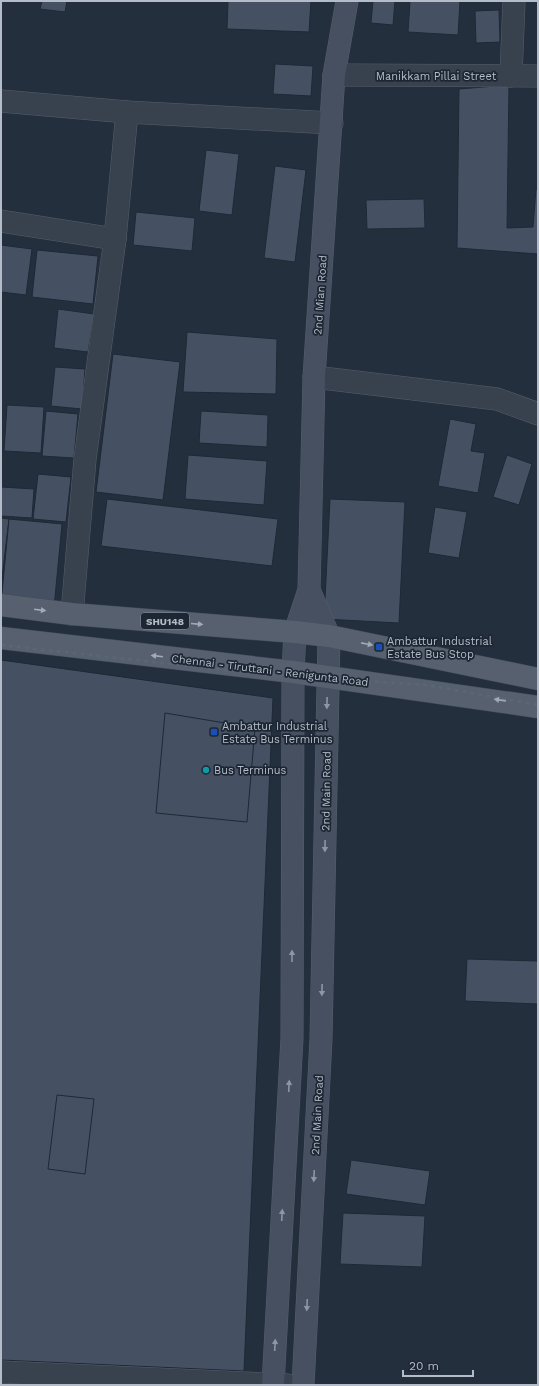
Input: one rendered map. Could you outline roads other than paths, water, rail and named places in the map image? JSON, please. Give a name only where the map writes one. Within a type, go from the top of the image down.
[{"type":"main road","name":"2nd Mian Road","points":[[309,590],[314,377],[332,124],[334,75],[347,1]]},
{"type":"main road","points":[[278,1385],[292,1038],[293,672],[295,632],[309,590]]},
{"type":"main road","name":"2nd Main Road","points":[[303,1385],[321,1040],[329,636],[309,590]]},
{"type":"main road","name":"SHU148","points":[[1,605],[72,614],[329,636],[538,678]]},
{"type":"main road","name":"Chennai - Tiruttani - Renigunta Road","points":[[1,638],[293,672],[538,706]]},
{"type":"main road","points":[[292,922],[323,921]]},
{"type":"street","points":[[511,76],[514,1]]},
{"type":"street","name":"Manikkam Pillai Street","points":[[334,75],[538,76]]},
{"type":"street","points":[[1,101],[127,112],[332,124]]},
{"type":"street","points":[[72,614],[85,459],[115,239],[127,112]]},
{"type":"street","points":[[1,221],[115,239]]},
{"type":"street","points":[[314,377],[497,399],[538,414]]},
{"type":"street","points":[[1,1372],[278,1385]]},
{"type":"railway","points":[[1,645],[260,674],[427,685],[538,705]]},
{"type":"place","name":"Ambattur Industrial Estate Bus Stop","points":[[379,647]]},
{"type":"place","name":"Ambattur Industrial Estate Bus Terminus","points":[[214,732]]},
{"type":"place","name":"Bus Terminus","points":[[206,770]]}]
